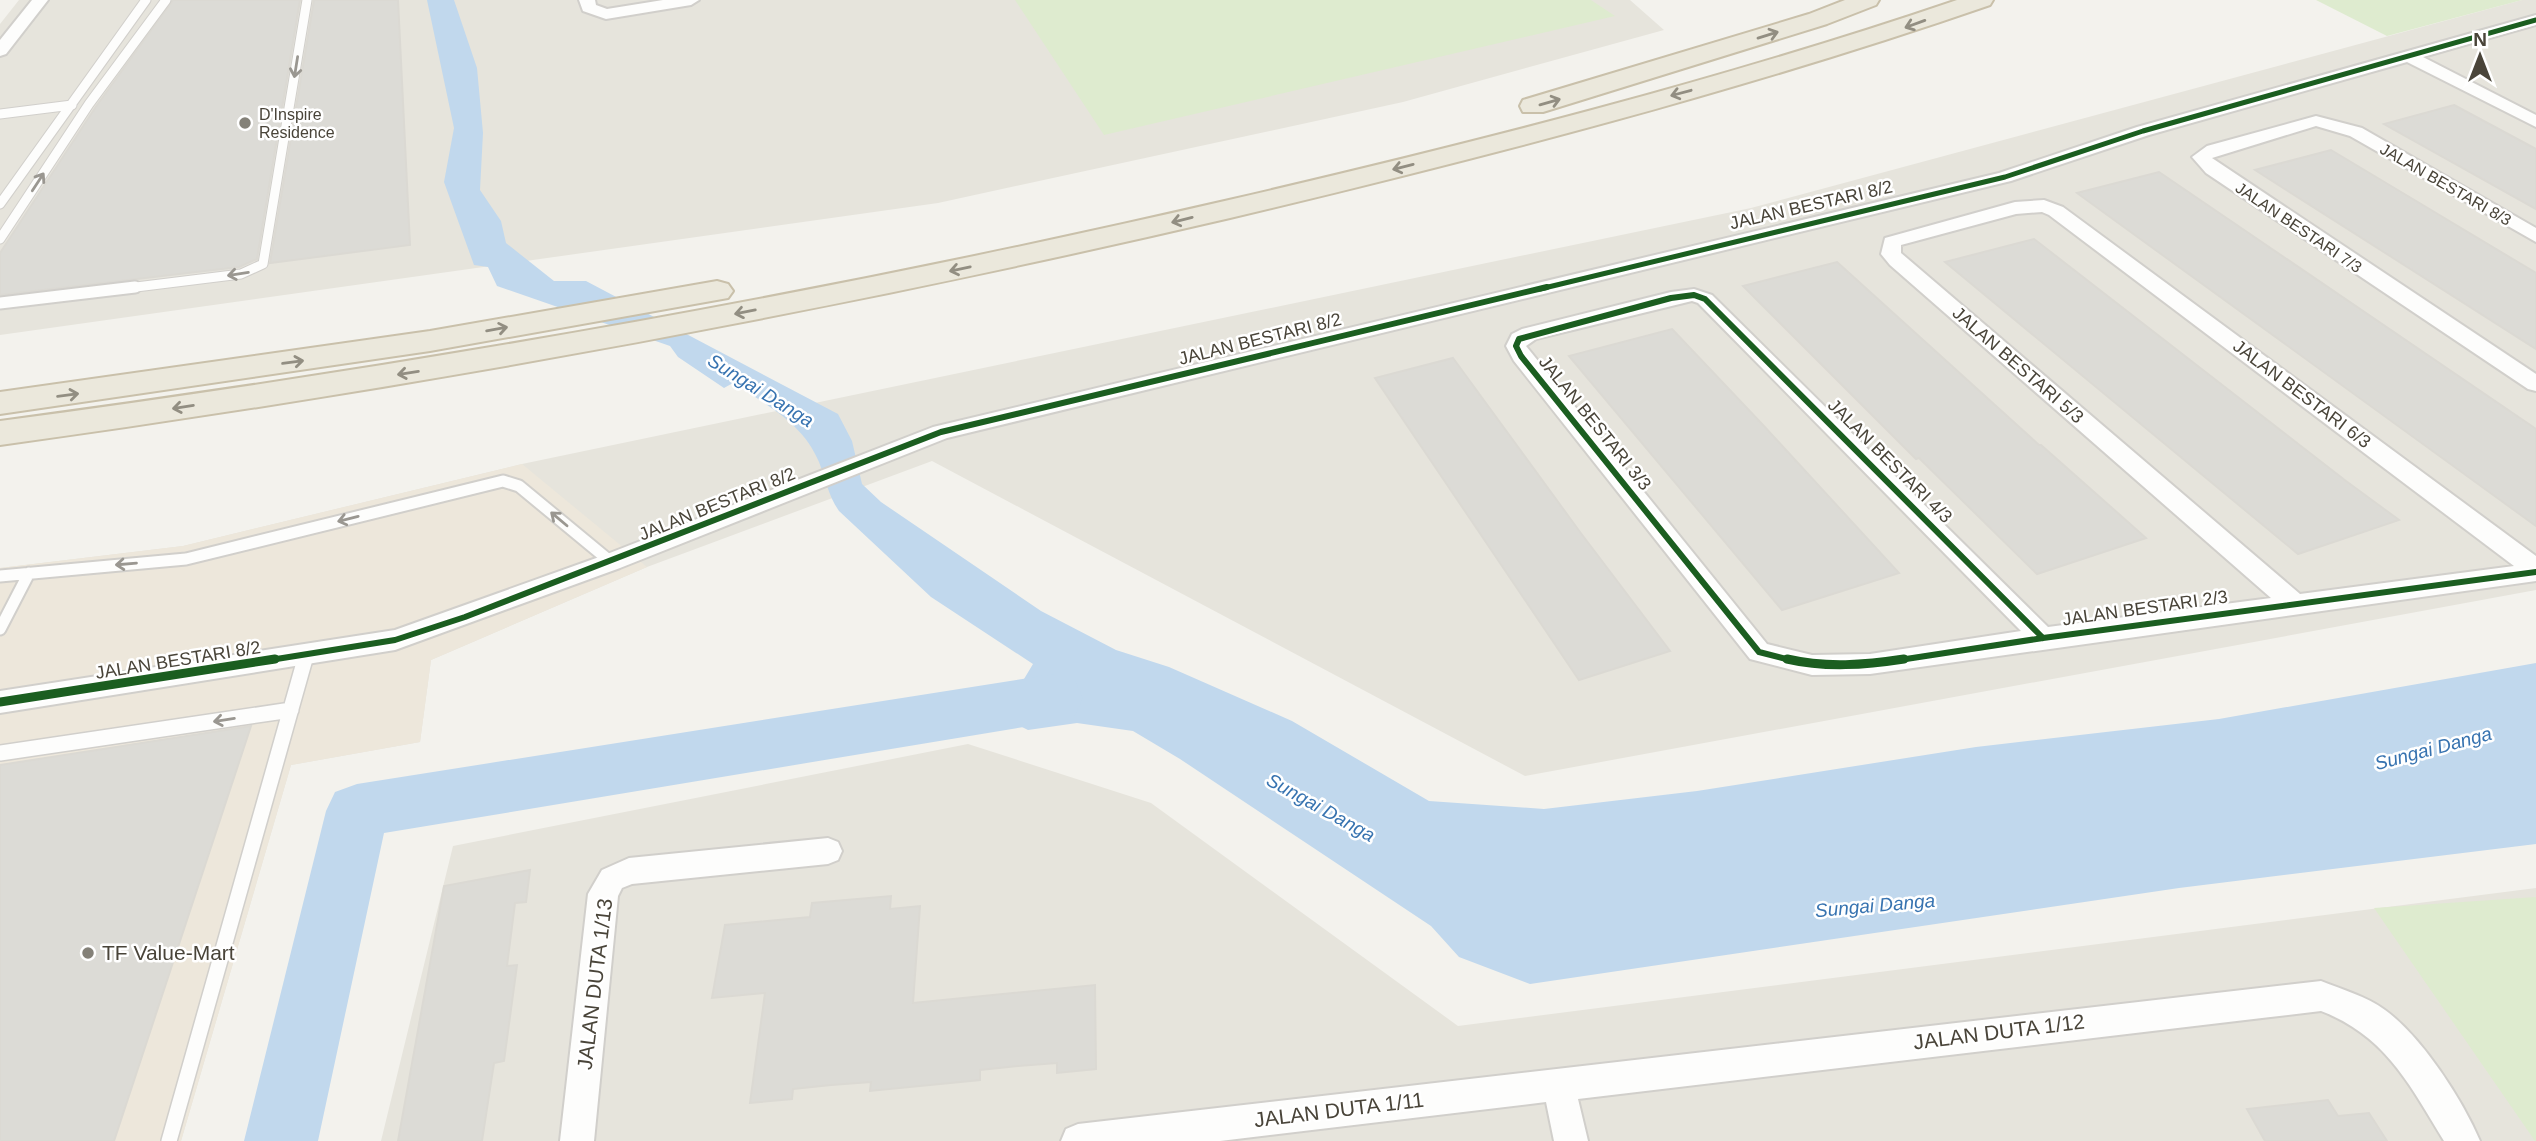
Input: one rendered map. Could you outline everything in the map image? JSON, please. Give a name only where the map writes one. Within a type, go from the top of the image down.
[{"type":"highway","points":[[0,403],[430,341],[768,282],[990,237],[1271,175],[1550,102],[1818,19],[1867,0]]},
{"type":"highway","points":[[0,433],[475,363],[812,300],[1112,237],[1530,135],[1864,42],[1981,0]]},
{"type":"street","points":[[0,51],[40,0]]},
{"type":"street","points":[[587,0],[589,8],[606,14],[691,0]]},
{"type":"street","name":"JALAN BESTARI 8/2","points":[[0,702],[395,640],[465,617],[611,562],[941,432],[2005,177],[2143,131],[2536,20]]},
{"type":"street","points":[[2411,57],[2536,122]]},
{"type":"street","name":"JALAN BESTARI 7/3","points":[[2356,132],[2316,121],[2213,150],[2202,157],[2211,169],[2536,384]]},
{"type":"street","name":"JALAN BESTARI 8/3","points":[[2356,132],[2536,236]]},
{"type":"street","name":"JALAN BESTARI 5/3","points":[[2068,219],[2044,206],[2015,208],[1900,238],[1889,247],[1896,261],[2295,604]]},
{"type":"street","name":"JALAN BESTARI 6/3","points":[[2068,219],[2536,570]]},
{"type":"street","name":"JALAN BESTARI 3/3","points":[[1715,307],[1695,295],[1671,298],[1529,334],[1519,340],[1516,346],[1521,356],[1759,652]]},
{"type":"street","name":"JALAN BESTARI 4/3","points":[[1715,307],[2043,638]]},
{"type":"street","name":"JALAN BESTARI 2/3","points":[[1759,652],[1812,665],[1870,664],[2536,570]]},
{"type":"street","name":"JALAN DUTA 1/13","points":[[577,1141],[603,894],[612,879],[629,871],[828,851]]},
{"type":"street","name":"JALAN DUTA 1/12","points":[[1558,1085],[2321,996],[2357,1010],[2390,1034],[2415,1066],[2463,1141]]},
{"type":"street","points":[[1558,1085],[1571,1141]]},
{"type":"street","name":"JALAN DUTA 1/11","points":[[1078,1141],[1558,1085]]},
{"type":"lane","points":[[0,204],[146,0]]},
{"type":"lane","points":[[0,239],[89,104],[166,0]]},
{"type":"lane","points":[[0,303],[241,274],[263,264],[307,0]]},
{"type":"lane","points":[[0,114],[72,105]]},
{"type":"lane","points":[[0,576],[186,559],[503,481],[520,486],[611,562]]},
{"type":"lane","points":[[0,629],[29,573]]},
{"type":"lane","points":[[169,1141],[306,656]]},
{"type":"lane","points":[[0,753],[291,709]]},
{"type":"shaded area","points":[[19,0],[1630,0],[1664,30],[1403,102],[938,203],[0,335],[0,24]]},
{"type":"shaded area","points":[[2522,0],[2536,0],[2536,590],[1525,776],[932,461],[647,567],[431,660],[420,742],[291,765],[181,1141],[0,568],[183,546],[522,464],[1751,208]]},
{"type":"shaded area","points":[[522,464],[647,567],[431,660],[420,742],[291,765],[181,1141],[0,1141],[0,568],[183,546]]},
{"type":"shaded area","points":[[968,744],[1151,803],[1458,1026],[2536,888],[2536,1141],[381,1141],[453,846]]},
{"type":"green space","points":[[1015,0],[1591,0],[1615,16],[1104,135]]},
{"type":"green space","points":[[2316,0],[2522,0],[2387,36]]},
{"type":"green space","points":[[2536,897],[2536,1141],[2535,1141],[2374,908]]},
{"type":"water","name":"Sungai Danga","points":[[427,0],[454,0],[477,68],[483,133],[480,190],[501,221],[506,243],[554,281],[586,281],[838,414],[852,441],[862,484],[881,502],[1041,611],[1116,650],[1169,667],[1292,721],[1429,801],[1544,809],[1697,791],[1976,747],[2219,719],[2536,663],[2536,844],[2179,888],[1530,984],[1459,957],[1431,926],[1180,759],[1133,731],[1077,723],[1028,730],[1004,718],[987,719],[981,710],[984,696],[1024,679],[1033,664],[931,597],[839,511],[812,448],[804,436],[783,416],[733,383],[724,388],[678,357],[670,346],[497,286],[488,267],[474,265],[444,182],[454,128]]},
{"type":"building","name":"D'Inspire Residence","points":[[173,0],[300,0],[257,259],[239,267],[0,295],[0,253],[95,108]]},
{"type":"building","points":[[314,0],[398,0],[410,245],[270,263]]},
{"type":"building","points":[[2454,105],[2536,149],[2536,209],[2384,124]]},
{"type":"building","points":[[2331,150],[2536,273],[2536,349],[2255,170]]},
{"type":"building","points":[[2159,172],[2536,429],[2536,526],[2077,193]]},
{"type":"building","points":[[2034,239],[2399,520],[2298,554],[1945,262]]},
{"type":"building","points":[[1837,262],[2146,538],[2037,574],[1919,458],[1916,459],[1743,286]]},
{"type":"building","points":[[1672,329],[1899,573],[1782,610],[1569,356]]},
{"type":"building","points":[[1453,358],[1670,651],[1579,680],[1375,378]]},
{"type":"building","name":"TF Value-Mart","points":[[251,726],[114,1141],[0,1141],[0,765]]},
{"type":"building","points":[[530,870],[526,902],[515,903],[507,966],[517,965],[504,1061],[494,1063],[482,1141],[398,1141],[444,886]]},
{"type":"building","points":[[891,896],[890,909],[920,906],[913,1003],[1095,985],[1096,1069],[1057,1073],[1057,1063],[1018,1066],[980,1070],[980,1080],[870,1091],[871,1082],[831,1085],[793,1089],[792,1099],[750,1103],[765,993],[712,998],[725,925],[810,917],[812,903]]},
{"type":"building","points":[[2328,1100],[2338,1116],[2369,1113],[2387,1141],[2265,1141],[2247,1109]]},
{"type":"waterway","points":[[281,1141],[357,811],[1054,698]]},
{"type":"cycle path","points":[[0,702],[395,640],[465,617],[611,562],[941,432],[2005,177],[2143,131],[2536,20]]},
{"type":"cycle path","points":[[2043,638],[1705,299],[1694,295],[1671,298],[1529,334],[1519,339],[1516,346],[1521,356],[1759,652],[1812,665],[1870,664],[2536,572]]},
{"type":"place","name":"D'Inspire Residence","points":[[245,123]]},
{"type":"place","name":"TF Value-Mart","points":[[88,953]]}]
